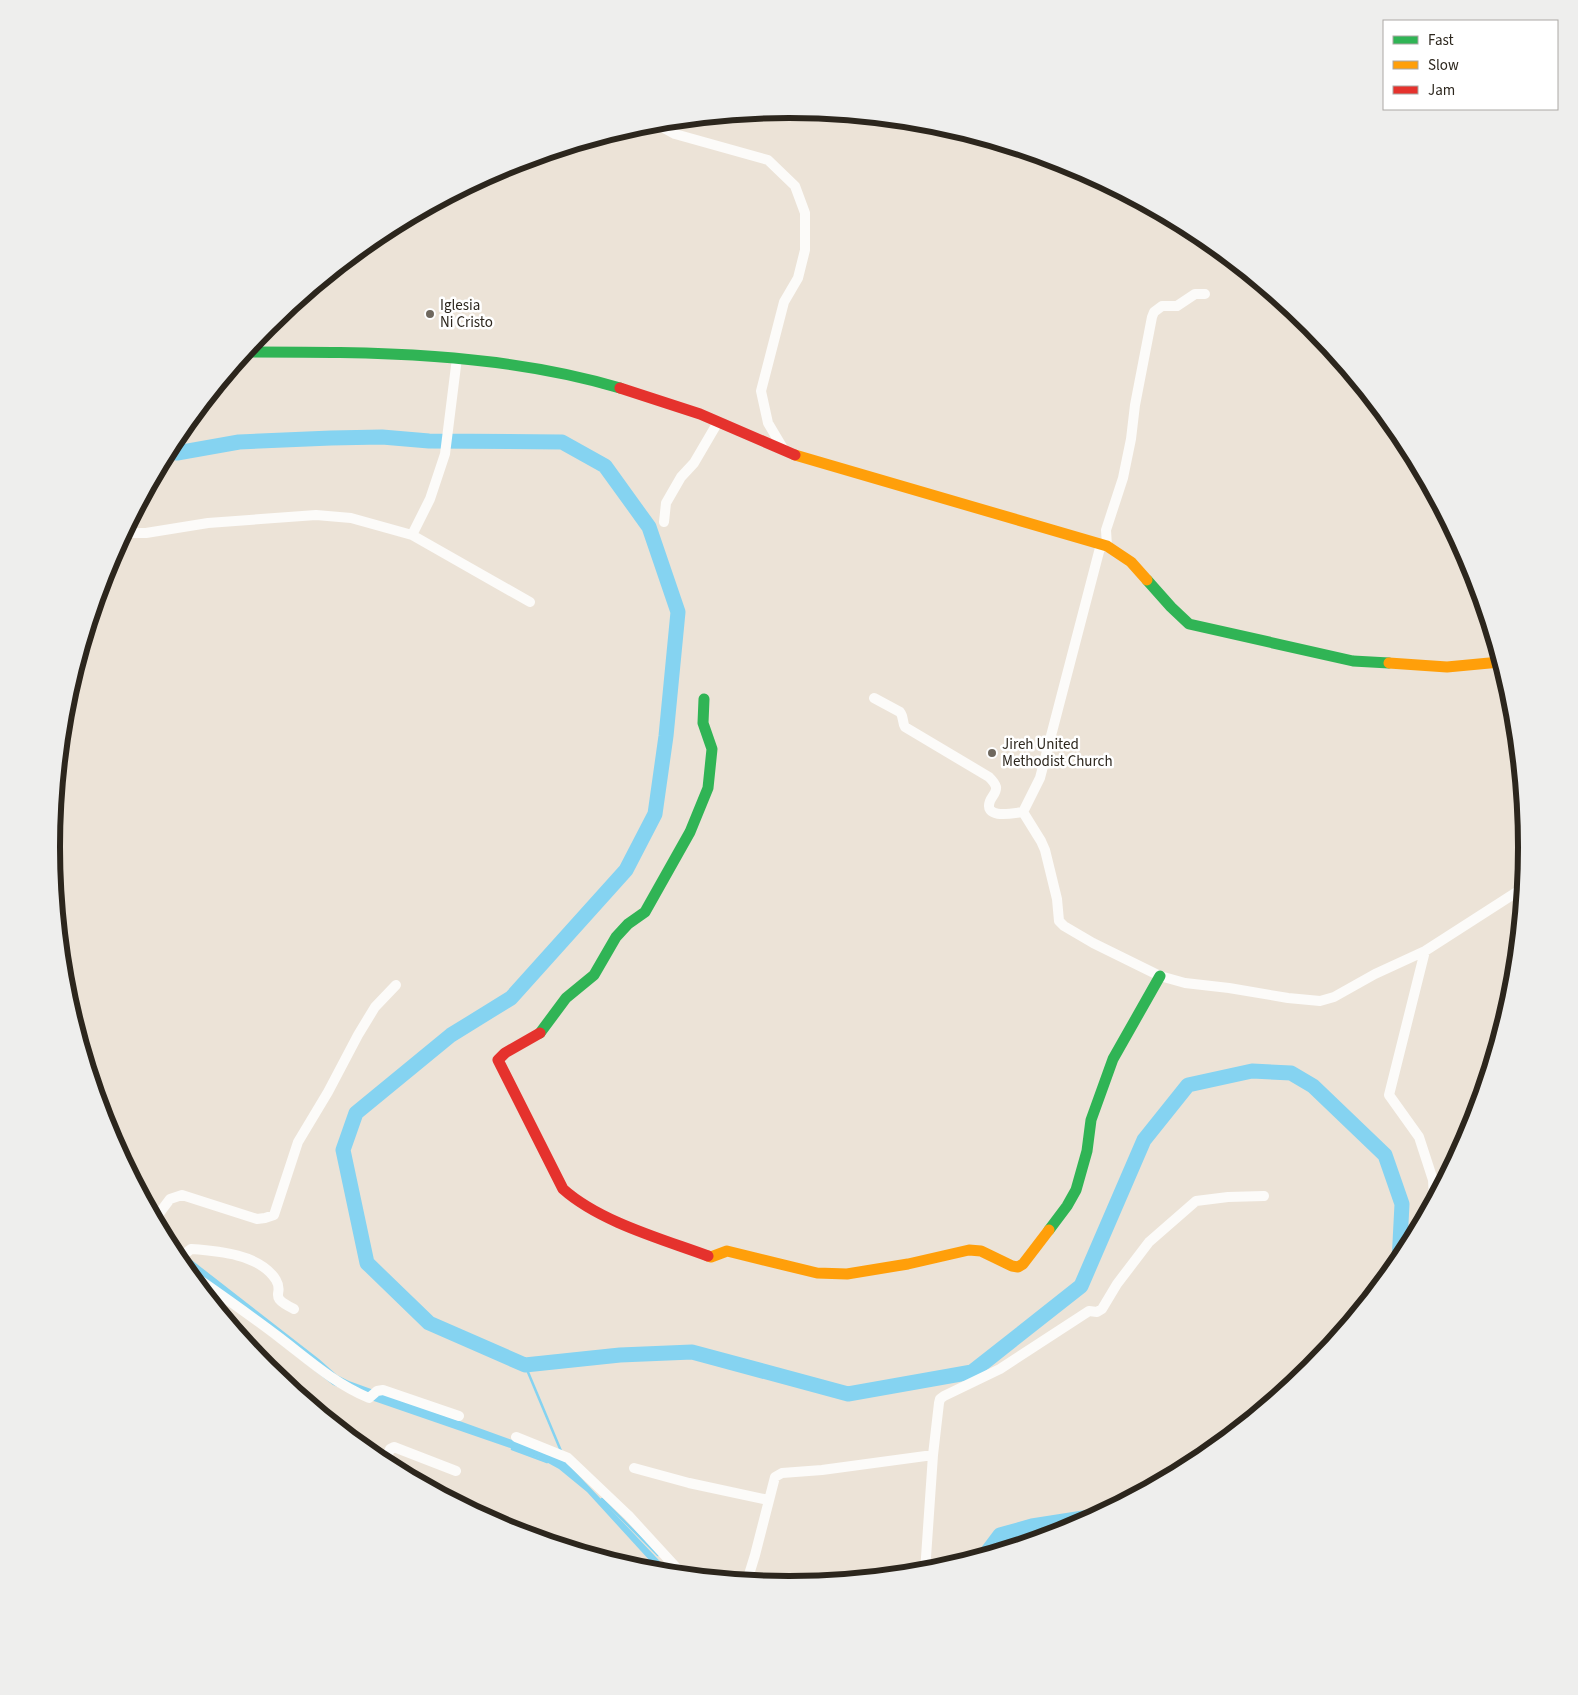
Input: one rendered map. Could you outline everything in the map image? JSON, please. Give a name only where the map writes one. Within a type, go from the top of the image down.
[{"type":"street","points":[[667,130],[674,134],[768,160],[795,186],[805,213],[805,250],[798,278],[784,302],[761,391],[768,424],[784,450]]},
{"type":"street","points":[[1023,812],[1040,778],[1104,545],[1106,530],[1123,478],[1152,317],[1154,312],[1162,306],[1177,306],[1195,294],[1205,294]]},
{"type":"street","points":[[255,352],[317,352],[457,358],[526,366],[602,383],[667,402],[801,457],[1104,545],[1131,562],[1171,607],[1189,624],[1352,661],[1447,667],[1494,663]]},
{"type":"street","points":[[412,535],[430,499],[445,454],[451,419],[457,358]]},
{"type":"street","points":[[664,522],[666,503],[681,477],[694,463],[718,422]]},
{"type":"street","points":[[131,534],[208,523],[316,515],[351,518],[412,535],[530,602]]},
{"type":"street","points":[[704,698],[703,723],[712,749],[708,788],[690,832],[645,912],[628,924],[616,937],[594,975],[566,998],[541,1033],[505,1053],[498,1060],[563,1189],[575,1200],[636,1229],[710,1257],[727,1252],[817,1273],[847,1274],[908,1264],[969,1250],[981,1251],[1012,1266],[1018,1266],[1023,1264],[1028,1258],[1076,1190],[1087,1151],[1091,1120],[1113,1060],[1160,976]]},
{"type":"street","points":[[874,698],[900,712],[903,715],[904,727],[989,777],[996,786],[990,801],[989,807],[991,811],[999,815],[1023,812]]},
{"type":"street","points":[[1023,812],[1041,841],[1044,850],[1056,899],[1059,921],[1093,943],[1160,976],[1185,983],[1288,998],[1320,1000],[1334,997],[1375,974],[1426,951],[1516,892]]},
{"type":"street","points":[[1426,951],[1389,1095],[1418,1137],[1433,1180],[1433,1188]]},
{"type":"street","points":[[159,1214],[170,1199],[182,1195],[257,1219],[274,1215],[298,1142],[375,1007],[396,985]]},
{"type":"street","points":[[927,1563],[933,1455],[940,1399],[1000,1369],[1089,1312],[1097,1312],[1102,1309],[1117,1284],[1149,1242],[1196,1202],[1228,1197],[1264,1196]]},
{"type":"street","points":[[184,1255],[191,1249],[233,1253],[268,1269],[277,1281],[278,1298],[281,1303],[294,1309]]},
{"type":"street","points":[[208,1286],[279,1337],[338,1383],[369,1398],[383,1390],[459,1416]]},
{"type":"street","points":[[516,1437],[568,1458],[628,1515],[675,1567]]},
{"type":"street","points":[[387,1456],[390,1449],[394,1447],[456,1471]]},
{"type":"street","points":[[749,1575],[775,1477],[782,1473],[822,1470],[933,1455]]},
{"type":"street","points":[[634,1468],[689,1483],[768,1500]]},
{"type":"water","points":[[183,1254],[337,1375],[545,1452],[566,1462],[663,1565],[652,1563],[587,1492],[559,1469],[539,1458],[368,1399],[333,1385],[205,1283]]},
{"type":"waterway","points":[[176,453],[239,442],[331,438],[382,437],[429,441],[562,442],[605,466],[649,527],[678,612],[666,736],[655,814],[626,870],[511,998],[451,1035],[356,1113],[343,1150],[367,1263],[429,1323],[525,1365],[620,1355],[692,1352],[848,1394],[972,1372],[1081,1286],[1144,1140],[1188,1085],[1252,1071],[1291,1073],[1313,1086],[1385,1155],[1402,1204],[1400,1245]]},
{"type":"waterway","points":[[525,1365],[561,1451]]},
{"type":"waterway","points":[[512,1449],[547,1462]]},
{"type":"waterway","points":[[602,1499],[658,1555]]},
{"type":"waterway","points":[[990,1548],[1000,1535],[1032,1526],[1070,1520]]},
{"type":"traffic: fast","points":[[255,352],[387,354],[481,361],[528,367],[620,388]]},
{"type":"traffic: fast","points":[[1147,580],[1189,624],[1353,661],[1389,663]]},
{"type":"traffic: fast","points":[[540,1033],[566,998],[594,975],[616,937],[628,924],[645,912],[690,832],[708,788],[712,749],[703,723],[704,699]]},
{"type":"traffic: fast","points":[[1049,1230],[1076,1190],[1087,1151],[1091,1120],[1113,1059],[1160,976]]},
{"type":"traffic: slow","points":[[795,455],[1107,546],[1131,562],[1147,580]]},
{"type":"traffic: slow","points":[[1389,663],[1447,667],[1494,663]]},
{"type":"traffic: slow","points":[[708,1256],[711,1257],[727,1251],[817,1273],[847,1274],[908,1264],[969,1250],[981,1251],[1018,1267],[1023,1264],[1049,1230]]},
{"type":"traffic: jam","points":[[620,388],[700,414],[795,455]]},
{"type":"traffic: jam","points":[[540,1033],[505,1053],[498,1060],[563,1189],[578,1201],[613,1220],[708,1256]]},
{"type":"place","name":"Iglesia Ni Cristo","points":[[430,314]]},
{"type":"place","name":"Jireh United Methodist Church","points":[[992,753]]}]
